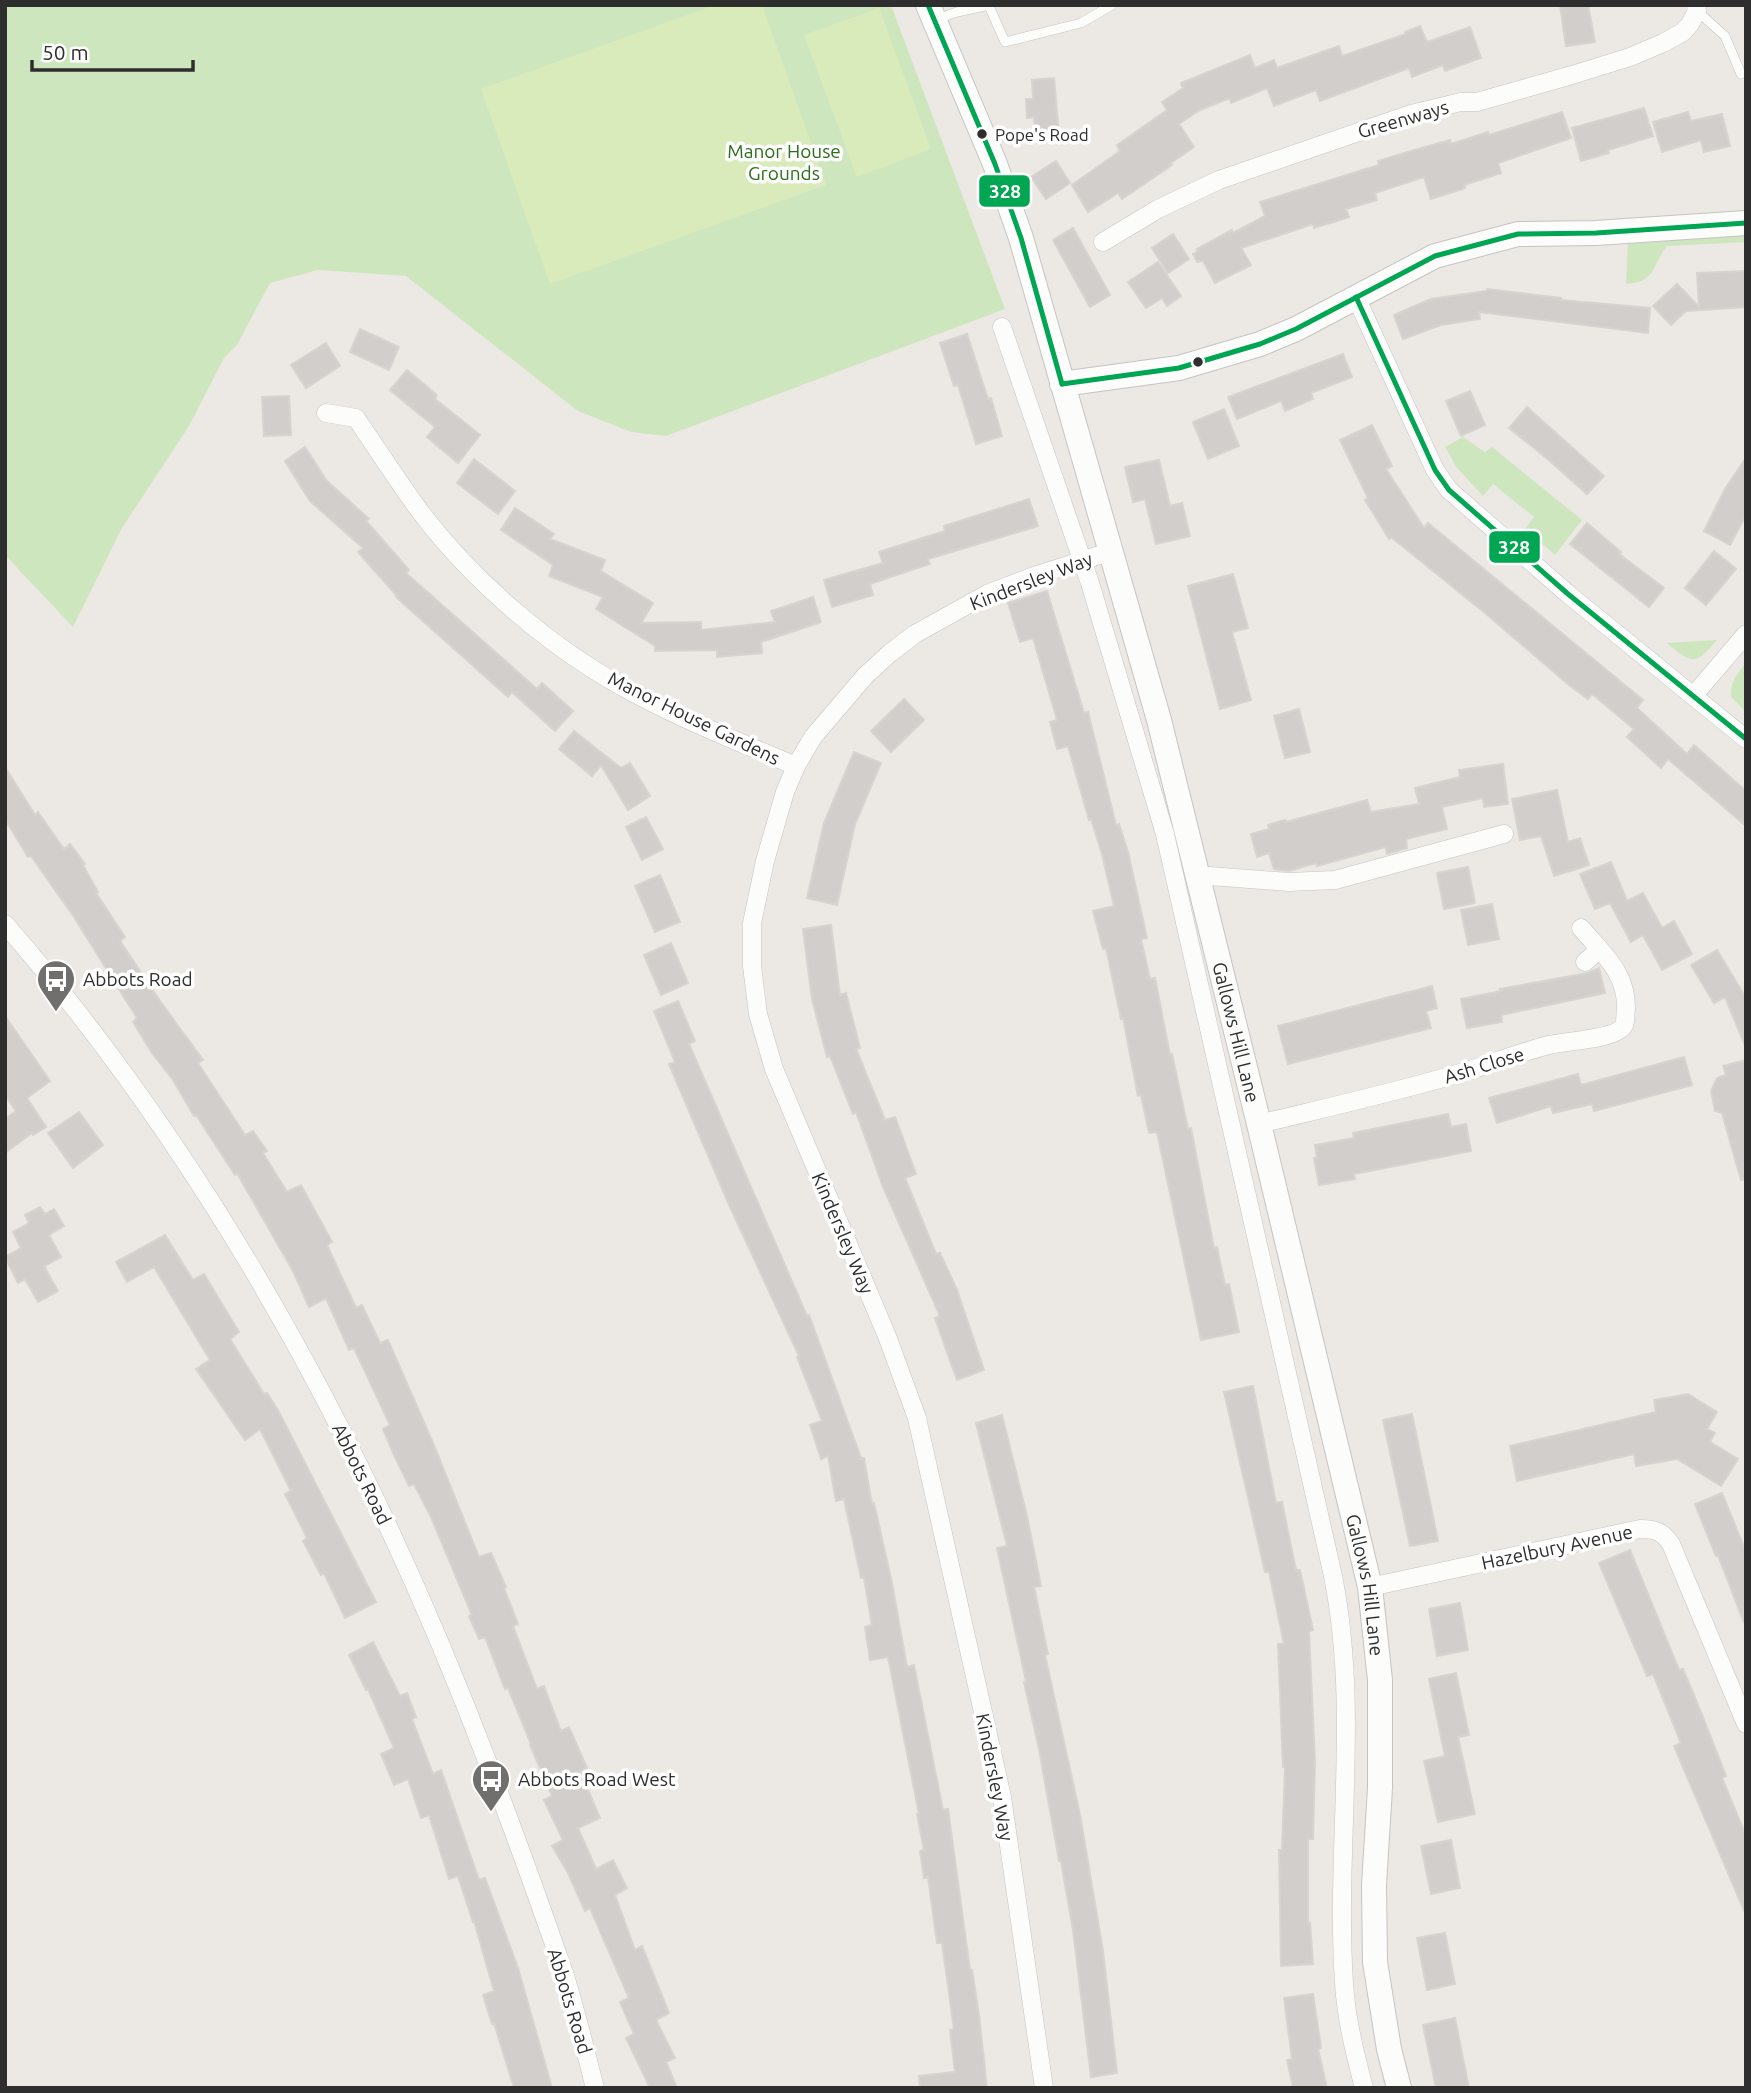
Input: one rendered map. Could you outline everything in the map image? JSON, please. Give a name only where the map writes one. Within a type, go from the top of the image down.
[{"type":"street","name":"Greenways","points":[[1103,242],[1158,209],[1219,180],[1411,114],[1461,102],[1478,102],[1630,57],[1683,32],[1697,8]]},
{"type":"street","name":"Gallows Hill Lane","points":[[932,13],[995,164],[1016,225],[1159,720],[1200,879],[1370,1587],[1380,1680],[1380,1788],[1374,1885],[1375,1962],[1389,2049],[1399,2088]]},
{"type":"street","points":[[1062,384],[1179,368],[1260,344],[1296,329],[1435,256],[1518,234],[1597,233],[1746,223]]},
{"type":"street","points":[[1356,297],[1441,481],[1568,594],[1746,739]]},
{"type":"street","name":"Gallows Hill Lane","points":[[1002,327],[1082,560],[1171,859],[1341,1617],[1346,1671],[1344,1984],[1364,2088]]},
{"type":"street","name":"Manor House Gardens","points":[[326,413],[356,418],[435,529],[474,573],[550,639],[631,692],[796,766]]},
{"type":"street","name":"Kindersley Way","points":[[1044,2088],[1002,1797],[917,1418],[887,1336],[774,1069],[758,1014],[752,966],[752,923],[765,861],[785,792],[813,737],[838,706],[890,653],[915,634],[987,594],[1109,552]]},
{"type":"street","points":[[1694,695],[1746,634]]},
{"type":"street","points":[[1200,879],[1209,876],[1289,882],[1335,880],[1504,834]]},
{"type":"street","name":"Abbots Road","points":[[5,924],[129,1079],[231,1236],[308,1367],[350,1446],[425,1606],[466,1705],[565,1976],[595,2088]]},
{"type":"street","name":"Ash Close","points":[[1259,1124],[1455,1075],[1553,1044],[1612,1035],[1624,1026],[1626,994],[1617,970],[1581,928]]},
{"type":"street","points":[[1585,962],[1599,950]]},
{"type":"street","points":[[1283,1357],[1314,1349]]},
{"type":"street","name":"Hazelbury Avenue","points":[[1370,1587],[1640,1529],[1665,1534],[1746,1724]]},
{"type":"lane","points":[[932,13],[989,6],[1005,43],[1081,23],[1112,5]]},
{"type":"lane","points":[[1697,8],[1725,36],[1741,74]]},
{"type":"green space","name":"Manor House Grounds","points":[[5,5],[891,5],[1005,309],[666,436],[631,432],[578,411],[406,276],[318,270],[270,283],[237,345],[224,358],[189,426],[122,528],[73,627],[5,555]]},
{"type":"green space","name":"Manor House Grounds","points":[[715,5],[762,5],[826,185],[550,284],[481,89]]},
{"type":"green space","points":[[879,8],[931,149],[857,177],[804,35]]},
{"type":"green space","points":[[1746,232],[1746,242],[1667,246],[1649,276],[1636,283],[1626,284],[1628,242]]},
{"type":"green space","points":[[1463,437],[1485,452],[1492,447],[1582,520],[1555,555],[1525,529],[1534,517],[1493,484],[1483,496],[1457,468],[1445,447]]},
{"type":"green space","points":[[1717,640],[1698,658],[1693,659],[1682,655],[1667,643]]},
{"type":"green space","points":[[1744,665],[1746,712],[1731,697],[1736,676]]},
{"type":"building","points":[[1560,5],[1588,5],[1595,42],[1566,46]]},
{"type":"building","points":[[1420,26],[1427,42],[1470,27],[1481,58],[1445,71],[1443,65],[1412,77],[1409,68],[1320,101],[1316,90],[1274,106],[1267,88],[1231,103],[1230,98],[1200,110],[1179,124],[1194,147],[1122,199],[1118,193],[1088,212],[1072,185],[1120,151],[1117,145],[1167,110],[1162,102],[1183,88],[1181,83],[1250,55],[1255,68],[1274,60],[1277,68],[1339,46],[1342,56],[1406,34],[1405,32]]},
{"type":"building","points":[[1054,78],[1059,135],[1035,137],[1034,117],[1027,118],[1026,99],[1033,99],[1032,80]]},
{"type":"building","points":[[1644,108],[1653,136],[1581,161],[1572,128]]},
{"type":"building","points":[[1562,112],[1571,138],[1498,163],[1501,173],[1464,185],[1465,188],[1431,199],[1424,177],[1375,193],[1377,200],[1346,209],[1349,217],[1314,228],[1313,224],[1241,248],[1251,265],[1215,283],[1203,261],[1197,262],[1193,254],[1197,249],[1232,230],[1233,233],[1265,216],[1260,202],[1379,165],[1378,161],[1411,151],[1450,140],[1451,144],[1488,132],[1489,135]]},
{"type":"building","points":[[1688,112],[1691,121],[1722,114],[1730,146],[1704,152],[1701,140],[1662,152],[1653,122]]},
{"type":"building","points":[[1056,161],[1070,183],[1046,199],[1031,177]]},
{"type":"building","points":[[1073,228],[1110,295],[1090,307],[1053,240]]},
{"type":"building","points":[[1173,234],[1189,259],[1168,273],[1152,248]]},
{"type":"building","points":[[1158,262],[1181,296],[1167,306],[1162,298],[1146,308],[1128,282]]},
{"type":"building","points":[[1746,271],[1746,307],[1686,311],[1671,325],[1653,306],[1677,284],[1699,307],[1697,273]]},
{"type":"building","points":[[1487,289],[1561,300],[1650,308],[1648,333],[1479,312],[1480,319],[1441,325],[1403,339],[1394,315],[1431,299]]},
{"type":"building","points":[[360,329],[399,347],[389,370],[350,352]]},
{"type":"building","points":[[967,334],[1002,436],[976,444],[958,385],[954,386],[940,343]]},
{"type":"building","points":[[326,343],[340,366],[306,388],[291,365]]},
{"type":"building","points":[[1343,354],[1352,377],[1311,393],[1313,399],[1285,411],[1281,401],[1237,419],[1228,397]]},
{"type":"building","points":[[407,370],[437,395],[435,399],[480,435],[458,463],[427,437],[435,427],[390,390]]},
{"type":"building","points":[[1470,391],[1485,425],[1461,436],[1446,401]]},
{"type":"building","points":[[289,396],[291,435],[264,436],[262,397]]},
{"type":"building","points":[[1527,407],[1604,476],[1587,494],[1509,428]]},
{"type":"building","points":[[1224,409],[1239,446],[1208,459],[1193,422]]},
{"type":"building","points":[[1372,425],[1392,466],[1386,469],[1424,528],[1428,523],[1643,700],[1637,708],[1687,754],[1694,745],[1746,791],[1746,826],[1668,759],[1661,768],[1627,737],[1634,729],[1592,694],[1588,699],[1569,685],[1485,613],[1391,537],[1389,539],[1365,500],[1368,498],[1340,440]]},
{"type":"building","points":[[305,447],[327,481],[369,519],[366,521],[409,570],[406,573],[537,689],[542,683],[573,711],[555,731],[512,692],[508,697],[396,597],[358,552],[363,548],[310,501],[285,461]]},
{"type":"building","points":[[1746,458],[1746,515],[1730,545],[1704,531],[1725,489]]},
{"type":"building","points":[[474,459],[515,491],[498,514],[457,483]]},
{"type":"building","points":[[1159,460],[1170,506],[1182,503],[1190,536],[1156,544],[1145,499],[1133,502],[1125,467]]},
{"type":"building","points":[[1029,499],[1038,526],[928,559],[930,564],[870,584],[873,595],[832,607],[824,580],[883,563],[879,552],[945,531],[944,526]]},
{"type":"building","points":[[515,508],[554,534],[550,539],[605,560],[601,571],[653,603],[641,623],[701,622],[701,630],[775,622],[771,611],[813,597],[821,622],[761,642],[762,653],[717,657],[717,650],[655,651],[655,646],[596,609],[603,597],[549,576],[553,565],[501,530]]},
{"type":"building","points":[[1587,523],[1621,552],[1619,554],[1664,588],[1649,607],[1570,544]]},
{"type":"building","points":[[1714,551],[1736,569],[1706,605],[1685,588]]},
{"type":"building","points":[[1233,574],[1248,628],[1232,632],[1251,700],[1220,709],[1188,586]]},
{"type":"building","points":[[1047,591],[1084,713],[1088,712],[1116,825],[1119,824],[1128,852],[1147,938],[1141,939],[1150,979],[1155,978],[1170,1055],[1172,1054],[1188,1129],[1191,1128],[1214,1248],[1217,1247],[1225,1285],[1229,1284],[1239,1332],[1201,1340],[1157,1132],[1149,1133],[1141,1095],[1138,1096],[1106,948],[1103,949],[1093,911],[1114,906],[1102,854],[1091,819],[1089,820],[1068,746],[1057,749],[1050,722],[1057,720],[1033,638],[1020,642],[1008,603]]},
{"type":"building","points":[[904,699],[924,720],[891,752],[871,731]]},
{"type":"building","points":[[1299,709],[1310,752],[1285,758],[1274,716]]},
{"type":"building","points":[[574,731],[621,768],[630,763],[650,796],[628,810],[601,765],[592,776],[559,749]]},
{"type":"building","points":[[854,752],[881,763],[855,824],[837,905],[807,898],[824,823]]},
{"type":"building","points":[[1503,764],[1508,804],[1484,807],[1483,798],[1442,807],[1447,829],[1406,839],[1407,848],[1387,854],[1386,847],[1289,871],[1274,869],[1269,853],[1257,857],[1251,834],[1269,829],[1268,825],[1367,800],[1371,812],[1419,804],[1415,788],[1460,777],[1459,770]]},
{"type":"building","points":[[5,767],[35,815],[38,812],[64,849],[70,844],[85,864],[83,865],[98,892],[96,893],[125,937],[120,941],[203,1060],[198,1063],[245,1135],[253,1131],[267,1151],[263,1153],[287,1192],[301,1185],[332,1242],[327,1245],[356,1308],[362,1305],[380,1343],[388,1340],[479,1557],[491,1553],[506,1587],[504,1588],[518,1624],[513,1626],[537,1689],[544,1686],[561,1731],[569,1727],[587,1768],[580,1771],[600,1818],[578,1828],[596,1869],[613,1860],[627,1888],[615,1895],[635,1950],[642,1946],[669,2013],[656,2020],[675,2058],[666,2062],[677,2088],[650,2088],[626,2038],[634,2034],[620,2002],[629,1998],[590,1908],[585,1911],[552,1846],[563,1840],[544,1800],[552,1796],[485,1637],[479,1639],[469,1616],[472,1615],[431,1517],[414,1484],[409,1486],[394,1455],[383,1429],[390,1425],[354,1348],[349,1350],[326,1298],[309,1307],[293,1271],[237,1173],[235,1175],[173,1080],[152,1053],[133,1022],[137,1018],[74,917],[31,856],[28,857],[5,819]]},
{"type":"building","points":[[1557,790],[1568,842],[1580,838],[1589,865],[1554,876],[1541,836],[1520,840],[1512,799]]},
{"type":"building","points":[[646,817],[663,849],[642,860],[626,827]]},
{"type":"building","points":[[1611,862],[1627,901],[1643,893],[1662,928],[1674,921],[1692,954],[1662,970],[1643,935],[1631,942],[1610,903],[1595,909],[1580,874]]},
{"type":"building","points":[[1468,867],[1475,903],[1444,909],[1437,873]]},
{"type":"building","points":[[660,875],[680,922],[655,932],[635,886]]},
{"type":"building","points":[[1492,904],[1499,939],[1468,945],[1461,910]]},
{"type":"building","points":[[831,925],[840,995],[846,993],[860,1048],[856,1049],[885,1120],[895,1117],[916,1174],[905,1178],[936,1254],[940,1253],[957,1290],[984,1370],[957,1380],[935,1318],[940,1316],[883,1187],[856,1112],[853,1114],[830,1056],[827,1057],[812,999],[803,929]]},
{"type":"building","points":[[671,943],[688,983],[661,995],[644,955]]},
{"type":"building","points":[[1717,950],[1746,998],[1746,1048],[1725,997],[1714,1003],[1691,965]]},
{"type":"building","points":[[1599,968],[1605,993],[1501,1015],[1502,1022],[1467,1028],[1461,999],[1588,973]]},
{"type":"building","points":[[1432,986],[1437,1008],[1426,1011],[1431,1028],[1288,1064],[1278,1026]]},
{"type":"building","points":[[678,1001],[695,1041],[689,1044],[807,1316],[809,1315],[861,1458],[864,1458],[872,1504],[874,1503],[892,1583],[907,1667],[914,1665],[943,1810],[948,1809],[970,1970],[979,2015],[987,2088],[920,2088],[919,2076],[955,2072],[950,2030],[954,2029],[942,1943],[937,1943],[928,1877],[924,1878],[920,1851],[924,1850],[919,1814],[888,1657],[870,1660],[865,1627],[872,1625],[864,1578],[861,1578],[844,1499],[836,1501],[828,1456],[821,1459],[810,1425],[822,1421],[797,1357],[799,1356],[730,1207],[669,1064],[675,1062],[654,1011]]},
{"type":"building","points":[[5,1016],[50,1081],[27,1098],[46,1127],[33,1135],[32,1133],[5,1153],[5,1119],[16,1111],[5,1095]]},
{"type":"building","points":[[1684,1057],[1692,1085],[1594,1111],[1592,1104],[1553,1113],[1551,1106],[1497,1123],[1489,1098],[1578,1074],[1581,1085]]},
{"type":"building","points":[[1746,1060],[1746,1179],[1741,1180],[1722,1113],[1715,1111],[1711,1091],[1717,1078],[1726,1075],[1723,1066]]},
{"type":"building","points":[[79,1112],[103,1145],[73,1168],[48,1133]]},
{"type":"building","points":[[1448,1114],[1451,1127],[1466,1124],[1471,1151],[1354,1174],[1355,1179],[1319,1185],[1314,1158],[1317,1158],[1315,1145],[1354,1138],[1353,1133]]},
{"type":"building","points":[[40,1207],[45,1214],[54,1209],[64,1226],[49,1235],[61,1257],[44,1266],[58,1291],[38,1302],[25,1279],[18,1283],[5,1257],[21,1248],[13,1232],[29,1223],[25,1215]]},
{"type":"building","points":[[165,1235],[193,1280],[204,1274],[239,1332],[230,1339],[264,1394],[267,1393],[279,1412],[376,1602],[345,1618],[324,1573],[321,1575],[303,1541],[307,1538],[285,1494],[291,1491],[260,1429],[245,1440],[196,1369],[210,1360],[154,1267],[127,1282],[116,1262]]},
{"type":"building","points":[[1253,1386],[1276,1503],[1282,1502],[1296,1570],[1300,1570],[1313,1630],[1309,1631],[1315,1762],[1313,1839],[1308,1839],[1308,1923],[1313,1964],[1281,1966],[1279,1850],[1282,1850],[1285,1767],[1278,1644],[1284,1644],[1224,1392]]},
{"type":"building","points":[[1688,1394],[1717,1412],[1707,1429],[1715,1433],[1710,1442],[1738,1459],[1721,1486],[1677,1459],[1636,1466],[1634,1454],[1517,1481],[1510,1446],[1656,1412],[1654,1400]]},
{"type":"building","points":[[1412,1414],[1438,1541],[1410,1546],[1383,1420]]},
{"type":"building","points":[[1002,1415],[1041,1586],[1034,1587],[1048,1654],[1045,1655],[1080,1815],[1103,1951],[1117,2073],[1091,2077],[1073,1930],[1061,1861],[997,1548],[1007,1546],[976,1423]]},
{"type":"building","points":[[1722,1493],[1746,1552],[1744,1623],[1695,1504]]},
{"type":"building","points":[[1630,1550],[1679,1670],[1683,1669],[1700,1710],[1726,1776],[1722,1778],[1746,1836],[1746,1915],[1674,1746],[1681,1743],[1653,1674],[1647,1676],[1599,1563]]},
{"type":"building","points":[[1460,1603],[1468,1650],[1437,1656],[1429,1609]]},
{"type":"building","points":[[373,1642],[400,1696],[407,1693],[416,1717],[412,1719],[433,1774],[441,1770],[479,1880],[485,1878],[518,1968],[552,2088],[514,2088],[483,1995],[494,1991],[458,1876],[449,1879],[429,1815],[421,1818],[408,1779],[394,1785],[381,1754],[394,1748],[368,1689],[366,1690],[349,1655]]},
{"type":"building","points":[[1456,1673],[1469,1735],[1458,1737],[1475,1814],[1438,1822],[1424,1761],[1445,1756],[1429,1679]]},
{"type":"building","points":[[1451,1840],[1460,1888],[1431,1894],[1421,1846]]},
{"type":"building","points":[[1445,1933],[1455,1984],[1427,1990],[1417,1938]]},
{"type":"building","points":[[1313,1994],[1321,2048],[1318,2049],[1327,2088],[1293,2088],[1287,2060],[1292,2059],[1284,1998]]},
{"type":"building","points":[[1455,2018],[1469,2088],[1436,2088],[1423,2025]]},
{"type":"transit line","name":"328","points":[[928,5],[995,164],[1021,238],[1062,384]]},
{"type":"transit line","name":"328","points":[[1062,384],[1179,368],[1260,344],[1296,329],[1435,256],[1518,234],[1596,233],[1746,223]]},
{"type":"transit line","name":"328","points":[[1356,297],[1435,470],[1449,490],[1568,594],[1746,739]]},
{"type":"place","name":"Pope's Road","points":[[982,134]]},
{"type":"place","name":"Abbots Road","points":[[56,1013]]},
{"type":"place","name":"Abbots Road West","points":[[491,1813]]}]
